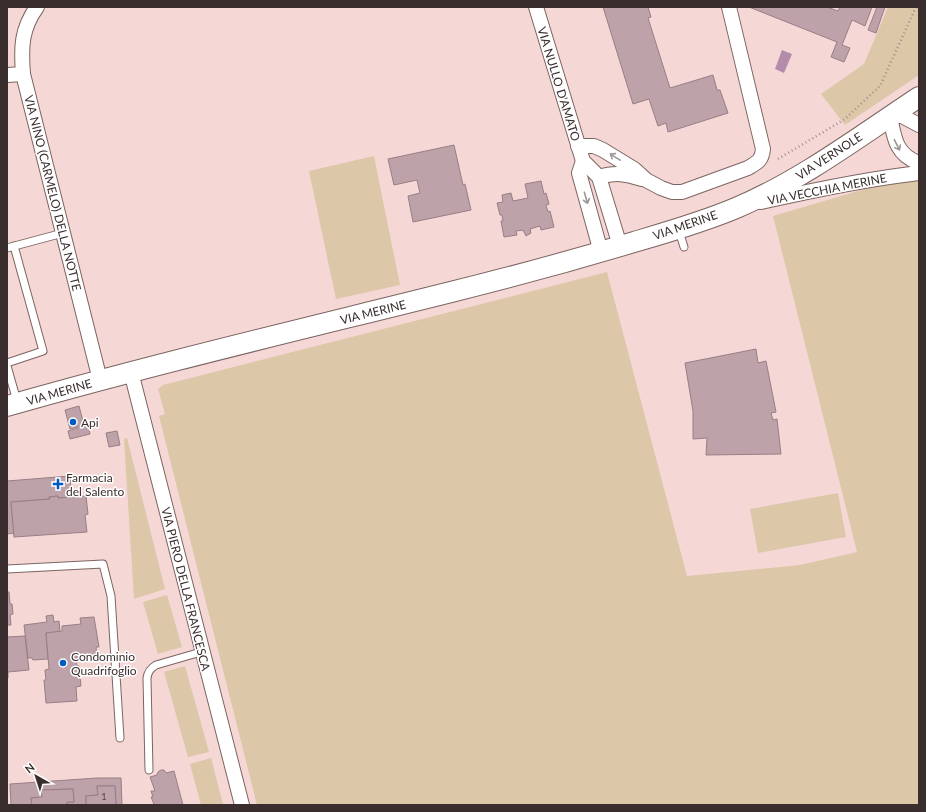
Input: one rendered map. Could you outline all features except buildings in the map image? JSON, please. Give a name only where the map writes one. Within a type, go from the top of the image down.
[{"type":"main road","name":"VIA VERNOLE","points":[[736,208],[786,184],[919,97]]},
{"type":"main road","name":"VIA MERINE","points":[[12,405],[131,372],[494,281],[620,246],[681,238],[736,208]]},
{"type":"street","name":"VIA NINO (CARMELO) DELLA NOTTE","points":[[37,7],[29,18],[23,37],[23,74],[100,380]]},
{"type":"street","name":"VIA NULLO D'AMATO","points":[[536,7],[583,161],[599,177],[620,246]]},
{"type":"street","points":[[599,177],[611,174],[623,174],[646,180],[672,192],[682,192],[748,168],[757,163],[763,156],[763,148],[729,7]]},
{"type":"street","points":[[7,76],[23,74]]},
{"type":"street","points":[[919,125],[902,116],[890,116],[894,140],[901,152],[913,161],[919,163]]},
{"type":"street","points":[[578,146],[594,146],[603,150],[634,169],[646,180]]},
{"type":"street","name":"VIA NULLO D'AMATO","points":[[583,161],[579,173],[601,252]]},
{"type":"street","name":"VIA VECCHIA MERINE","points":[[736,208],[812,190],[880,178],[919,174]]},
{"type":"street","name":"VIA PIERO DELLA FRANCESCA","points":[[131,372],[242,805]]},
{"type":"lane","points":[[7,363],[43,352],[11,247],[63,233]]},
{"type":"lane","points":[[7,366],[12,405]]},
{"type":"lane","points":[[7,569],[103,564],[111,596],[120,738]]},
{"type":"lane","points":[[150,770],[146,678],[148,673],[151,668],[156,665],[202,652]]},
{"type":"path","points":[[774,162],[845,119],[880,86],[916,7]]},
{"type":"shaded area","points":[[888,7],[919,7],[919,75],[845,125],[821,94],[864,64]]},
{"type":"shaded area","points":[[782,50],[792,54],[784,73],[775,69]]},
{"type":"shaded area","points":[[374,156],[400,285],[336,299],[309,171]]},
{"type":"shaded area","points":[[919,180],[919,805],[257,805],[159,416],[165,414],[158,389],[163,385],[607,272],[687,576],[800,565],[857,552],[773,216],[875,186]]},
{"type":"shaded area","points":[[127,438],[165,589],[134,599],[124,439]]},
{"type":"shaded area","points":[[838,493],[846,537],[758,553],[750,509]]},
{"type":"shaded area","points":[[167,595],[182,647],[158,654],[143,602]]},
{"type":"shaded area","points":[[185,666],[209,752],[188,757],[164,672]]},
{"type":"shaded area","points":[[211,758],[223,804],[201,805],[190,764]]},
{"type":"place","name":"Api","points":[[73,422]]},
{"type":"place","name":"Farmacia del Salento","points":[[58,484]]},
{"type":"place","name":"Condominio Quadrifoglio","points":[[63,663]]}]
